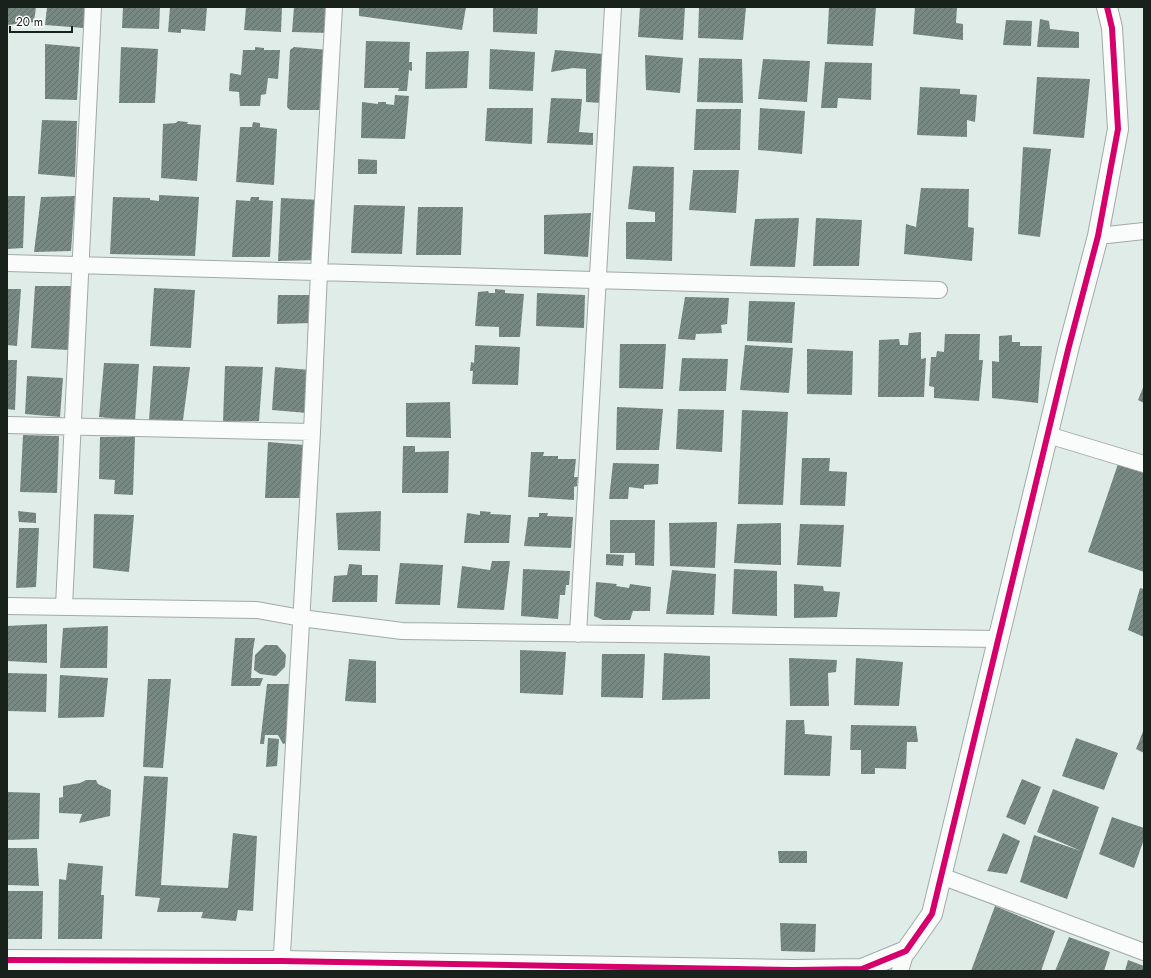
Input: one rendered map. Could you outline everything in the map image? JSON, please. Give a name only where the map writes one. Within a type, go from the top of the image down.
[{"type":"street","points":[[64,606],[93,7]]},
{"type":"street","points":[[281,966],[312,432],[319,272],[334,7]]},
{"type":"street","points":[[578,634],[613,7]]},
{"type":"street","points":[[900,971],[906,951],[932,914],[1098,236],[1118,129],[1112,28],[1107,7]]},
{"type":"street","points":[[1098,236],[1144,231]]},
{"type":"street","points":[[7,263],[939,290]]},
{"type":"street","points":[[7,425],[312,432]]},
{"type":"street","points":[[1048,436],[1144,464]]},
{"type":"street","points":[[7,606],[257,610],[301,618],[402,631],[999,639]]},
{"type":"street","points":[[941,876],[1144,952]]},
{"type":"street","points":[[7,960],[281,966],[862,970],[906,951]]},
{"type":"building","points":[[7,7],[36,7],[34,22],[7,25]]},
{"type":"building","points":[[47,7],[84,7],[84,28],[45,25]]},
{"type":"building","points":[[123,7],[160,7],[159,29],[122,28]]},
{"type":"building","points":[[170,7],[207,7],[205,31],[181,29],[181,33],[168,32]]},
{"type":"building","points":[[246,7],[282,7],[281,32],[244,30]]},
{"type":"building","points":[[294,7],[331,7],[329,33],[292,32]]},
{"type":"building","points":[[359,7],[466,7],[462,30],[359,16]]},
{"type":"building","points":[[493,7],[538,7],[537,34],[493,32]]},
{"type":"building","points":[[640,7],[685,7],[683,40],[638,37]]},
{"type":"building","points":[[699,7],[746,7],[743,40],[698,38]]},
{"type":"building","points":[[829,7],[876,7],[873,46],[827,44]]},
{"type":"building","points":[[915,7],[957,7],[956,23],[963,24],[963,40],[913,34]]},
{"type":"building","points":[[1040,19],[1049,21],[1050,29],[1079,32],[1079,48],[1037,47]]},
{"type":"building","points":[[1006,20],[1032,21],[1031,46],[1003,45]]},
{"type":"building","points":[[366,41],[410,42],[409,62],[412,62],[412,71],[409,70],[407,91],[398,91],[399,88],[364,88]]},
{"type":"building","points":[[45,44],[80,47],[77,100],[45,99]]},
{"type":"building","points":[[121,47],[158,49],[155,103],[119,103]]},
{"type":"building","points":[[255,47],[264,48],[264,50],[280,50],[278,79],[268,78],[266,94],[261,95],[260,106],[240,106],[239,92],[229,91],[230,73],[241,75],[243,50],[255,50]]},
{"type":"building","points":[[294,47],[329,50],[326,110],[290,110],[287,107],[290,50]]},
{"type":"building","points":[[490,49],[535,52],[533,91],[489,89]]},
{"type":"building","points":[[555,50],[603,54],[602,103],[586,102],[586,69],[573,68],[551,72]]},
{"type":"building","points":[[469,51],[467,88],[425,89],[426,52]]},
{"type":"building","points":[[645,55],[683,58],[680,93],[646,90]]},
{"type":"building","points":[[699,58],[742,59],[743,103],[697,102]]},
{"type":"building","points":[[763,59],[810,61],[807,102],[758,99]]},
{"type":"building","points":[[825,62],[872,63],[871,100],[838,98],[837,108],[821,108]]},
{"type":"building","points":[[1037,77],[1090,79],[1084,138],[1033,134]]},
{"type":"building","points":[[920,87],[960,89],[960,94],[977,95],[975,122],[967,120],[967,137],[917,135]]},
{"type":"building","points":[[395,95],[409,96],[405,139],[361,138],[362,102],[378,104],[378,102],[386,102],[386,104],[394,105]]},
{"type":"building","points":[[551,98],[582,99],[579,132],[593,133],[593,145],[547,143]]},
{"type":"building","points":[[487,108],[533,108],[532,144],[485,141]]},
{"type":"building","points":[[760,108],[805,111],[802,154],[758,150]]},
{"type":"building","points":[[696,109],[741,109],[740,150],[694,150]]},
{"type":"building","points":[[42,120],[77,121],[75,177],[38,174]]},
{"type":"building","points":[[178,121],[188,122],[187,124],[201,125],[197,181],[161,178],[163,124],[176,123]]},
{"type":"building","points":[[253,122],[260,123],[260,127],[277,129],[274,185],[236,182],[240,127],[252,127]]},
{"type":"building","points":[[1023,147],[1051,149],[1040,237],[1018,234]]},
{"type":"building","points":[[358,159],[377,160],[377,174],[358,174]]},
{"type":"building","points":[[633,166],[674,167],[672,261],[626,259],[626,222],[655,222],[655,212],[628,209]]},
{"type":"building","points":[[693,170],[739,170],[736,213],[689,210]]},
{"type":"building","points":[[921,188],[969,189],[968,227],[974,228],[972,261],[904,254],[906,224],[916,227]]},
{"type":"building","points":[[159,195],[199,197],[195,256],[110,254],[113,197],[150,198],[150,200],[159,201]]},
{"type":"building","points":[[7,196],[25,196],[23,248],[7,249]]},
{"type":"building","points":[[75,196],[71,251],[34,252],[41,197]]},
{"type":"building","points":[[251,197],[259,197],[259,200],[273,201],[270,257],[232,257],[236,200],[250,201]]},
{"type":"building","points":[[281,198],[321,200],[319,260],[278,261]]},
{"type":"building","points":[[354,205],[405,206],[402,254],[351,253]]},
{"type":"building","points":[[418,207],[463,207],[461,255],[416,255]]},
{"type":"building","points":[[591,213],[588,257],[544,254],[544,215]]},
{"type":"building","points":[[799,218],[795,267],[750,266],[755,219]]},
{"type":"building","points":[[816,218],[862,220],[859,266],[813,266]]},
{"type":"building","points":[[35,286],[71,286],[69,350],[31,348]]},
{"type":"building","points":[[154,288],[195,290],[191,348],[150,346]]},
{"type":"building","points":[[7,289],[21,289],[17,346],[7,345]]},
{"type":"building","points":[[495,289],[505,290],[505,293],[524,294],[520,337],[499,337],[499,327],[475,326],[478,292],[488,291],[489,293],[495,293]]},
{"type":"building","points":[[537,293],[585,295],[584,328],[536,326]]},
{"type":"building","points":[[278,295],[313,295],[312,323],[277,324]]},
{"type":"building","points":[[685,297],[729,298],[727,324],[721,325],[722,333],[696,334],[695,340],[678,339]]},
{"type":"building","points":[[749,301],[795,302],[792,343],[747,341]]},
{"type":"building","points":[[921,332],[921,359],[926,358],[924,397],[878,397],[879,340],[899,339],[900,345],[908,345],[909,333]]},
{"type":"building","points":[[945,334],[980,334],[979,360],[983,360],[979,401],[934,398],[934,387],[929,386],[931,357],[936,357],[937,351],[944,352]]},
{"type":"building","points":[[1012,335],[1012,342],[1020,342],[1020,346],[1042,346],[1038,403],[992,398],[992,361],[999,362],[999,336]]},
{"type":"building","points":[[620,344],[666,344],[663,389],[619,388]]},
{"type":"building","points":[[475,345],[520,347],[518,385],[472,384],[473,371],[470,371],[471,362],[474,363]]},
{"type":"building","points":[[745,345],[793,348],[789,393],[740,390]]},
{"type":"building","points":[[807,349],[853,351],[852,395],[807,394]]},
{"type":"building","points":[[682,358],[728,359],[726,391],[679,391]]},
{"type":"building","points":[[7,360],[17,360],[15,410],[7,409]]},
{"type":"building","points":[[104,363],[139,364],[135,421],[99,417]]},
{"type":"building","points":[[153,366],[190,367],[183,420],[149,420]]},
{"type":"building","points":[[225,366],[263,367],[259,421],[223,422]]},
{"type":"building","points":[[275,367],[310,370],[307,413],[272,410]]},
{"type":"building","points":[[27,376],[63,378],[60,417],[25,414]]},
{"type":"building","points":[[1144,385],[1144,403],[1138,400]]},
{"type":"building","points":[[450,402],[451,438],[406,437],[406,403]]},
{"type":"building","points":[[617,407],[663,409],[659,450],[616,450]]},
{"type":"building","points":[[678,409],[724,410],[722,452],[676,449]]},
{"type":"building","points":[[742,410],[788,412],[783,505],[738,504]]},
{"type":"building","points":[[23,435],[59,436],[57,493],[20,492]]},
{"type":"building","points":[[100,437],[135,437],[133,495],[114,494],[115,480],[99,479]]},
{"type":"building","points":[[268,442],[305,445],[302,498],[265,498]]},
{"type":"building","points":[[403,446],[415,446],[415,452],[449,451],[448,493],[402,493]]},
{"type":"building","points":[[531,452],[544,452],[543,456],[558,456],[558,459],[576,459],[574,477],[578,477],[577,486],[574,487],[574,500],[528,497]]},
{"type":"building","points":[[802,458],[830,458],[829,471],[847,472],[845,506],[800,505]]},
{"type":"building","points":[[613,463],[659,464],[658,484],[644,485],[644,489],[629,487],[628,499],[609,499]]},
{"type":"building","points":[[1118,464],[1144,473],[1144,572],[1088,552]]},
{"type":"building","points":[[18,511],[36,513],[36,523],[19,522]]},
{"type":"building","points":[[381,511],[380,551],[338,550],[336,513]]},
{"type":"building","points":[[480,511],[491,512],[490,514],[511,515],[509,543],[464,543],[467,513],[480,515]]},
{"type":"building","points":[[539,513],[548,513],[547,516],[573,517],[571,548],[524,546],[528,517],[539,517]]},
{"type":"building","points":[[94,514],[134,515],[129,572],[93,568]]},
{"type":"building","points":[[610,520],[655,520],[654,566],[635,565],[635,553],[610,553]]},
{"type":"building","points":[[717,522],[715,568],[670,566],[669,523]]},
{"type":"building","points":[[781,523],[781,565],[734,563],[737,524]]},
{"type":"building","points":[[800,524],[844,525],[841,567],[797,565]]},
{"type":"building","points":[[19,528],[39,528],[36,587],[16,588]]},
{"type":"building","points":[[606,554],[624,555],[623,566],[606,565]]},
{"type":"building","points":[[492,561],[510,561],[504,610],[457,608],[462,566],[490,570]]},
{"type":"building","points":[[400,563],[443,565],[440,605],[395,604]]},
{"type":"building","points":[[349,564],[362,565],[362,575],[378,575],[377,602],[332,602],[334,576],[347,575]]},
{"type":"building","points":[[523,569],[570,571],[569,585],[566,585],[565,595],[560,595],[558,619],[521,616]]},
{"type":"building","points":[[734,569],[777,571],[777,616],[732,614]]},
{"type":"building","points":[[672,570],[716,574],[714,615],[666,614]]},
{"type":"building","points":[[596,582],[617,584],[616,586],[629,588],[630,584],[651,587],[650,611],[633,611],[630,620],[603,620],[594,616]]},
{"type":"building","points":[[794,584],[823,586],[824,591],[840,592],[837,617],[794,618]]},
{"type":"building","points":[[1140,588],[1144,589],[1144,637],[1128,630]]},
{"type":"building","points":[[47,624],[47,663],[7,661],[7,626]]},
{"type":"building","points":[[108,626],[107,668],[60,668],[63,628]]},
{"type":"building","points":[[235,638],[255,638],[251,678],[263,678],[260,686],[231,686]]},
{"type":"building","points":[[265,645],[277,645],[286,655],[285,667],[276,676],[260,674],[254,670],[255,655]]},
{"type":"building","points":[[520,650],[566,652],[563,695],[520,693]]},
{"type":"building","points":[[664,653],[710,656],[710,699],[662,700]]},
{"type":"building","points":[[602,654],[645,654],[643,698],[601,697]]},
{"type":"building","points":[[789,658],[837,660],[836,672],[828,673],[829,706],[790,706]]},
{"type":"building","points":[[856,658],[903,662],[899,706],[854,705]]},
{"type":"building","points":[[349,659],[376,661],[376,703],[345,701]]},
{"type":"building","points":[[7,673],[47,674],[46,712],[7,711]]},
{"type":"building","points":[[60,675],[108,678],[104,717],[58,718]]},
{"type":"building","points":[[148,679],[171,679],[163,768],[143,767]]},
{"type":"building","points":[[267,684],[290,684],[286,743],[283,744],[278,735],[265,735],[264,744],[260,744]]},
{"type":"building","points":[[786,720],[804,720],[805,734],[832,736],[830,776],[784,775]]},
{"type":"building","points":[[851,725],[916,726],[918,742],[907,742],[906,769],[875,768],[875,774],[861,774],[861,750],[850,750]]},
{"type":"building","points":[[1144,729],[1144,753],[1136,749]]},
{"type":"building","points":[[268,738],[279,739],[277,766],[266,767]]},
{"type":"building","points":[[1076,738],[1118,753],[1104,790],[1062,776]]},
{"type":"building","points":[[144,776],[168,777],[161,885],[228,888],[233,833],[257,836],[253,911],[238,910],[236,921],[201,918],[203,912],[157,912],[160,898],[135,896]]},
{"type":"building","points":[[1022,779],[1041,787],[1025,825],[1006,817]]},
{"type":"building","points":[[86,780],[96,780],[98,784],[111,790],[110,816],[79,823],[82,814],[59,813],[59,798],[63,797],[63,786],[80,783]]},
{"type":"building","points":[[1053,789],[1099,807],[1067,899],[1020,882],[1034,835],[1081,851],[1037,832]]},
{"type":"building","points":[[7,792],[40,793],[39,839],[7,840]]},
{"type":"building","points":[[1112,817],[1144,828],[1144,839],[1134,868],[1099,854]]},
{"type":"building","points":[[1003,833],[1020,841],[1007,874],[987,871]]},
{"type":"building","points":[[7,848],[37,848],[39,886],[7,885]]},
{"type":"building","points":[[778,851],[807,851],[807,863],[779,863]]},
{"type":"building","points":[[68,863],[103,866],[101,895],[104,895],[102,939],[58,939],[59,879],[66,880]]},
{"type":"building","points":[[7,891],[43,891],[42,939],[7,939]]},
{"type":"building","points":[[995,906],[1055,931],[1041,971],[971,971]]},
{"type":"building","points":[[780,923],[816,924],[815,952],[781,951]]},
{"type":"building","points":[[1069,937],[1110,952],[1104,971],[1055,971]]},
{"type":"building","points":[[1128,960],[1144,966],[1144,971],[1125,971]]},
{"type":"cycle path","points":[[7,960],[281,961],[793,970],[862,969],[906,951],[932,914],[1068,350],[1098,236],[1118,129],[1112,28],[1107,7]]}]
